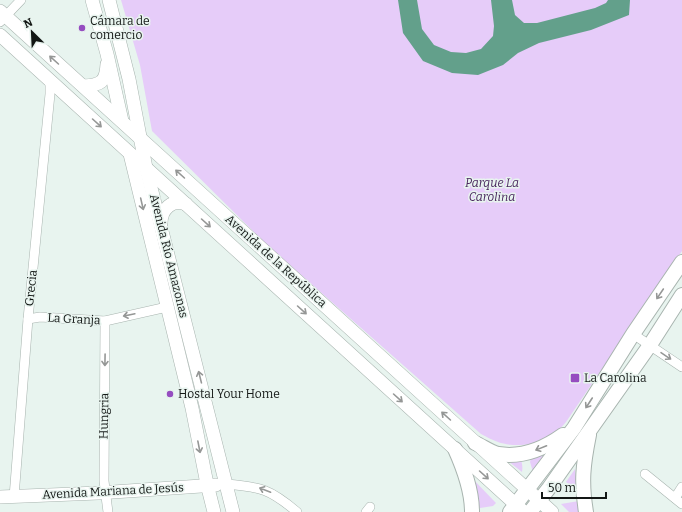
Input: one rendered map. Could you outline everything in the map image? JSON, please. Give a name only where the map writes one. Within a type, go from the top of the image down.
[{"type":"main road","name":"Avenida Río Amazonas","points":[[92,0],[107,54],[192,408],[207,485],[214,512]]},
{"type":"main road","name":"Avenida Río Amazonas","points":[[109,0],[129,79],[146,168],[233,512]]},
{"type":"main road","name":"Avenida de la República","points":[[2,17],[84,86],[527,490],[528,508]]},
{"type":"main road","name":"Avenida de la República","points":[[0,35],[455,449],[528,508],[552,512]]},
{"type":"main road","points":[[84,86],[96,85],[105,78],[107,54]]},
{"type":"main road","points":[[161,225],[162,214],[168,207],[177,202],[186,204]]},
{"type":"main road","points":[[528,508],[527,490],[574,428],[633,334],[682,262]]},
{"type":"main road","points":[[528,508],[590,429],[650,345],[682,295]]},
{"type":"main road","points":[[475,443],[498,454],[514,455],[538,450],[574,428]]},
{"type":"main road","points":[[586,512],[582,470],[590,429]]},
{"type":"main road","points":[[455,449],[462,464],[470,490],[472,512]]},
{"type":"main road","name":"Avenida Mariana de Jesús","points":[[0,497],[105,493],[226,484]]},
{"type":"street","points":[[2,17],[21,0]]},
{"type":"street","name":"Grecia","points":[[14,497],[28,319],[50,94],[50,80]]},
{"type":"street","name":"La Granja","points":[[28,319],[40,317],[105,320],[167,307]]},
{"type":"street","name":"Hungria","points":[[105,320],[104,481],[108,512]]},
{"type":"street","points":[[633,334],[682,367]]},
{"type":"street","points":[[645,474],[678,501],[682,488]]},
{"type":"street","points":[[226,484],[260,488],[272,493],[297,512]]},
{"type":"green space","name":"Parque La Carolina","points":[[121,0],[682,0],[682,251],[560,429],[553,435],[536,443],[510,445],[494,440],[481,434],[265,243],[152,131],[140,65]]},
{"type":"green space","points":[[551,448],[533,472],[530,462],[532,455]]},
{"type":"green space","points":[[499,454],[519,456],[522,464],[522,472]]},
{"type":"green space","points":[[575,469],[577,490],[566,482]]},
{"type":"green space","points":[[470,476],[496,503],[493,506],[480,508],[476,506]]},
{"type":"green space","points":[[579,501],[581,512],[569,512],[561,504]]},
{"type":"shaded area","points":[[398,0],[417,0],[422,29],[434,45],[451,52],[466,53],[481,49],[493,36],[494,26],[491,0],[512,0],[515,15],[524,23],[537,23],[595,8],[606,3],[608,0],[630,0],[629,15],[591,30],[539,43],[518,53],[503,65],[478,75],[452,73],[423,61],[403,33]]},
{"type":"place","name":"Cámara de comercio","points":[[82,28]]},
{"type":"place","name":"La Carolina","points":[[575,378]]},
{"type":"place","name":"Hostal Your Home","points":[[170,394]]}]
